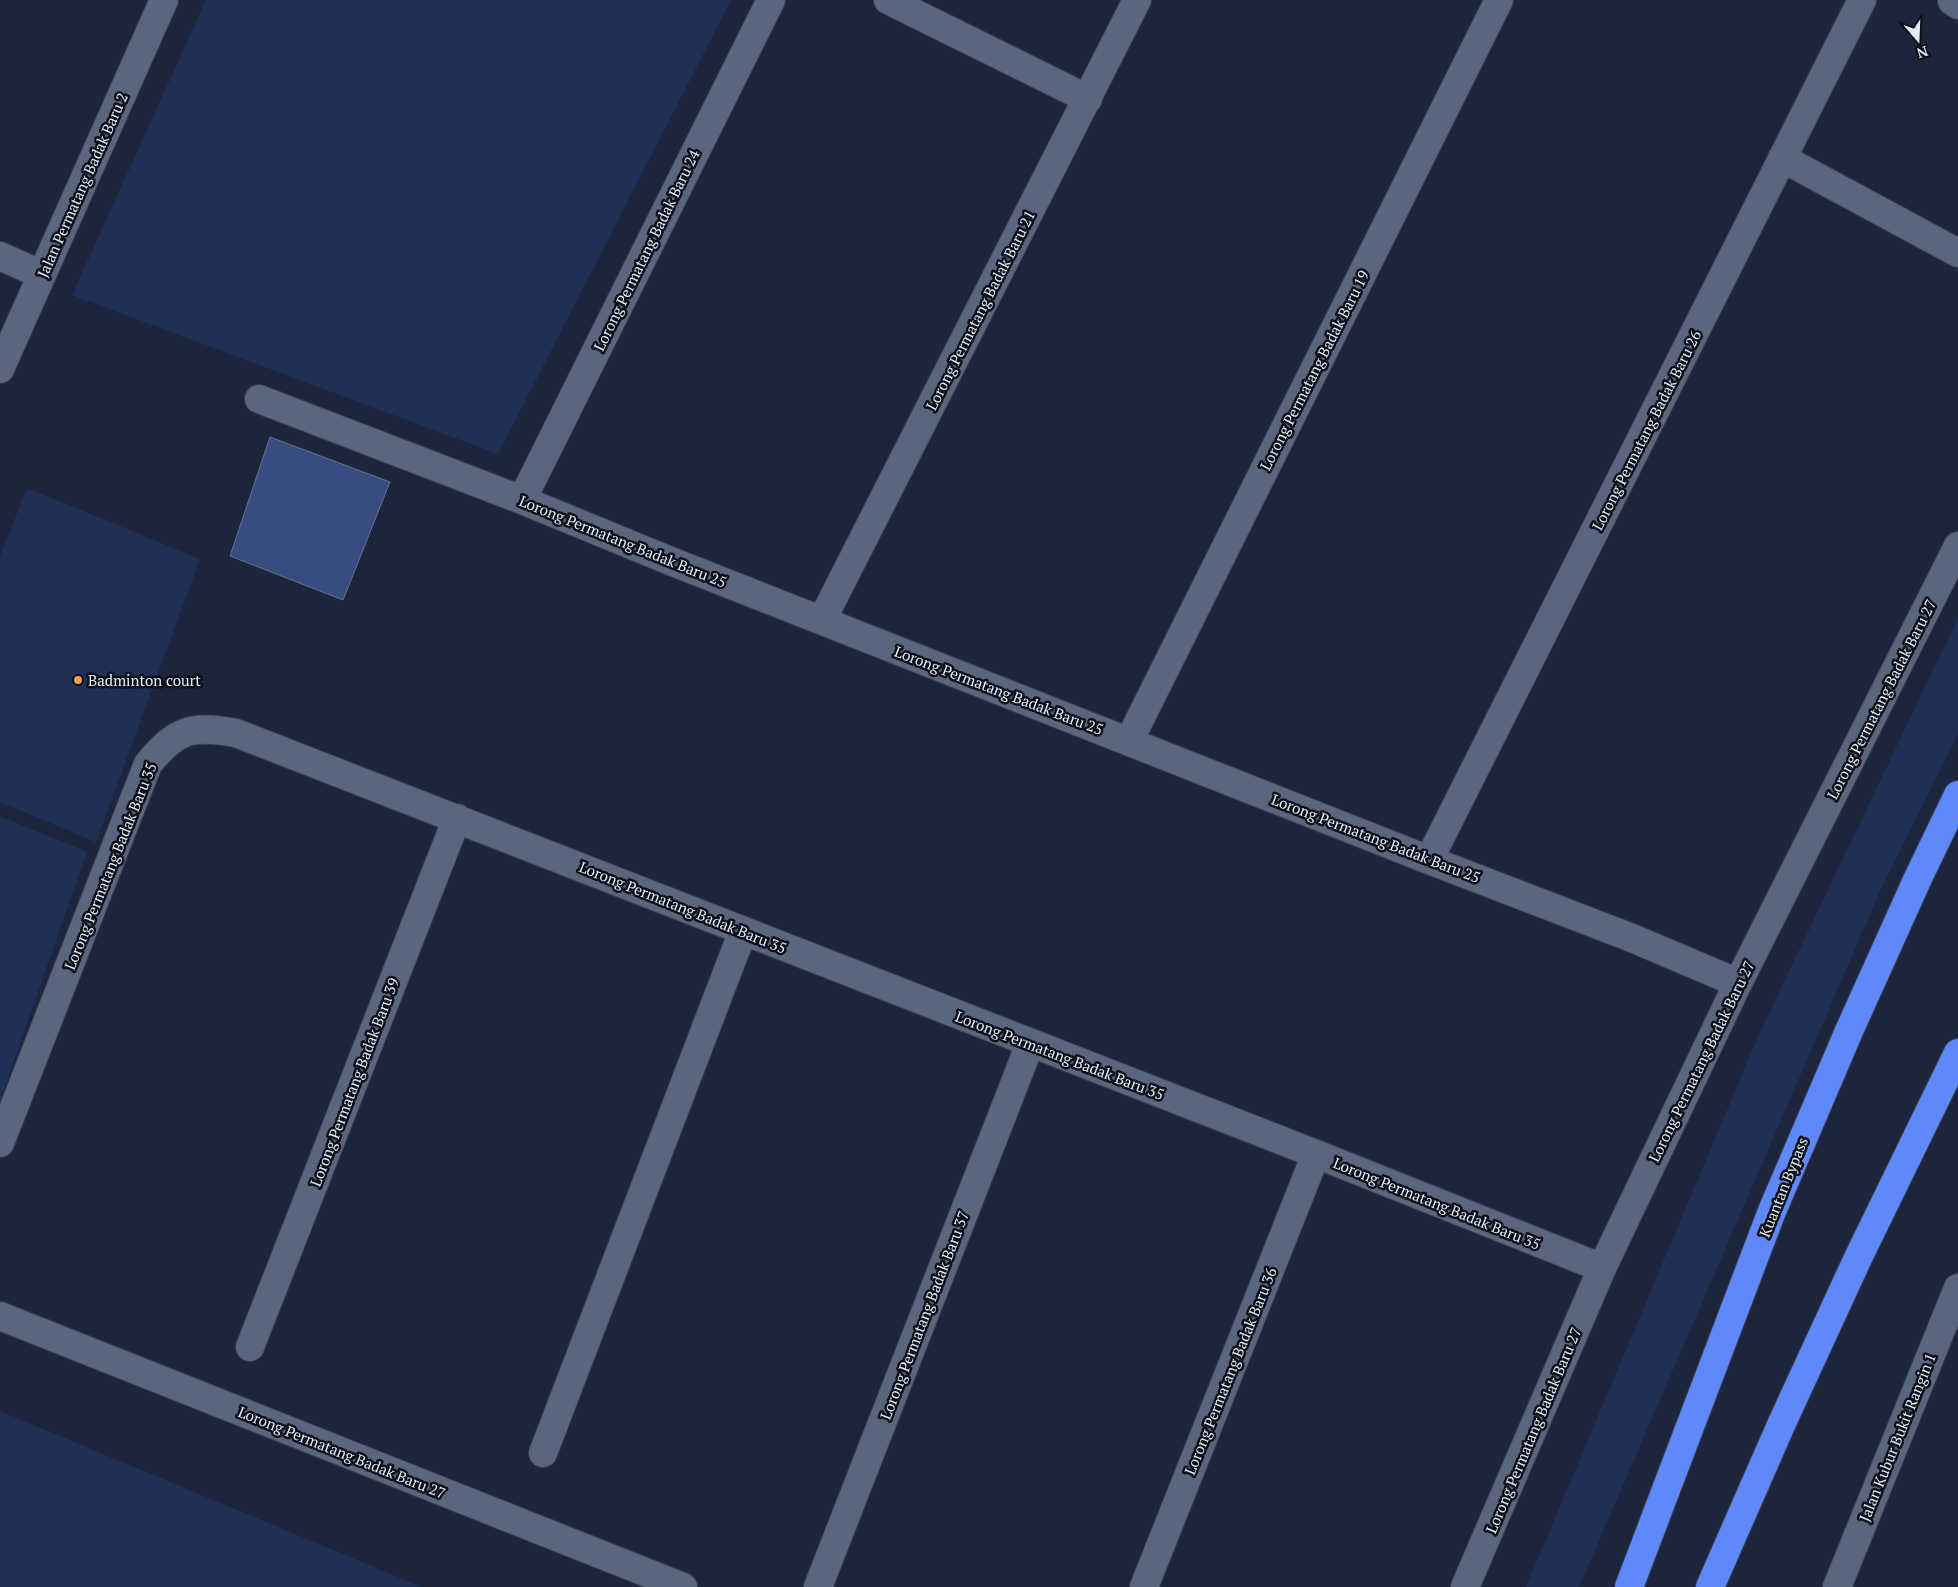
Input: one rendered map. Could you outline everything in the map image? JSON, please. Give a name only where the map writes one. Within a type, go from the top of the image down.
[{"type":"highway","name":"Kuantan Bypass","points":[[1629,1587],[1772,1211],[1849,1031],[1918,878],[1958,795]]},
{"type":"highway","points":[[1710,1587],[1781,1425],[1854,1267],[1958,1053]]},
{"type":"street","name":"Jalan Permatang Badak Baru 2","points":[[0,369],[164,0]]},
{"type":"street","name":"Lorong Permatang Badak Baru 24","points":[[522,500],[770,0]]},
{"type":"street","points":[[888,0],[1088,99]]},
{"type":"street","name":"Lorong Permatang Badak Baru 21","points":[[822,620],[1137,0]]},
{"type":"street","name":"Lorong Permatang Badak Baru 19","points":[[1129,741],[1499,0]]},
{"type":"street","name":"Lorong Permatang Badak Baru 26","points":[[1429,860],[1862,0]]},
{"type":"street","points":[[1782,158],[1958,253]]},
{"type":"street","points":[[0,256],[42,275]]},
{"type":"street","name":"Lorong Permatang Badak Baru 25","points":[[260,399],[522,500],[668,560],[1632,938],[1738,983]]},
{"type":"street","name":"Lorong Permatang Badak Baru 27","points":[[1465,1587],[1602,1268],[1738,983],[1958,546]]},
{"type":"street","name":"Lorong Permatang Badak Baru 35","points":[[0,1142],[148,764],[164,745],[184,732],[211,728],[236,733],[457,818],[1602,1268]]},
{"type":"street","name":"Lorong Permatang Badak Baru 39","points":[[250,1347],[457,818]]},
{"type":"street","points":[[543,1452],[743,931]]},
{"type":"street","name":"Lorong Permatang Badak Baru 37","points":[[818,1587],[1030,1044]]},
{"type":"street","name":"Lorong Permatang Badak Baru 36","points":[[1144,1587],[1316,1154]]},
{"type":"street","name":"Jalan Kubur Bukit Rangin 1","points":[[1837,1587],[1958,1288]]},
{"type":"street","name":"Lorong Permatang Badak Baru 27","points":[[0,1316],[683,1587]]},
{"type":"shaded area","points":[[206,0],[731,0],[498,454],[72,295]]},
{"type":"shaded area","name":"Badminton court","points":[[27,488],[200,559],[96,842],[0,802],[0,556]]},
{"type":"shaded area","points":[[1958,618],[1958,734],[1881,889],[1579,1587],[1526,1587],[1760,1032]]},
{"type":"shaded area","points":[[0,816],[87,852],[0,1101]]},
{"type":"shaded area","points":[[0,1411],[422,1587],[0,1587]]},
{"type":"building","points":[[270,437],[390,482],[343,600],[230,556]]},
{"type":"place","name":"Badminton court","points":[[78,680]]}]
